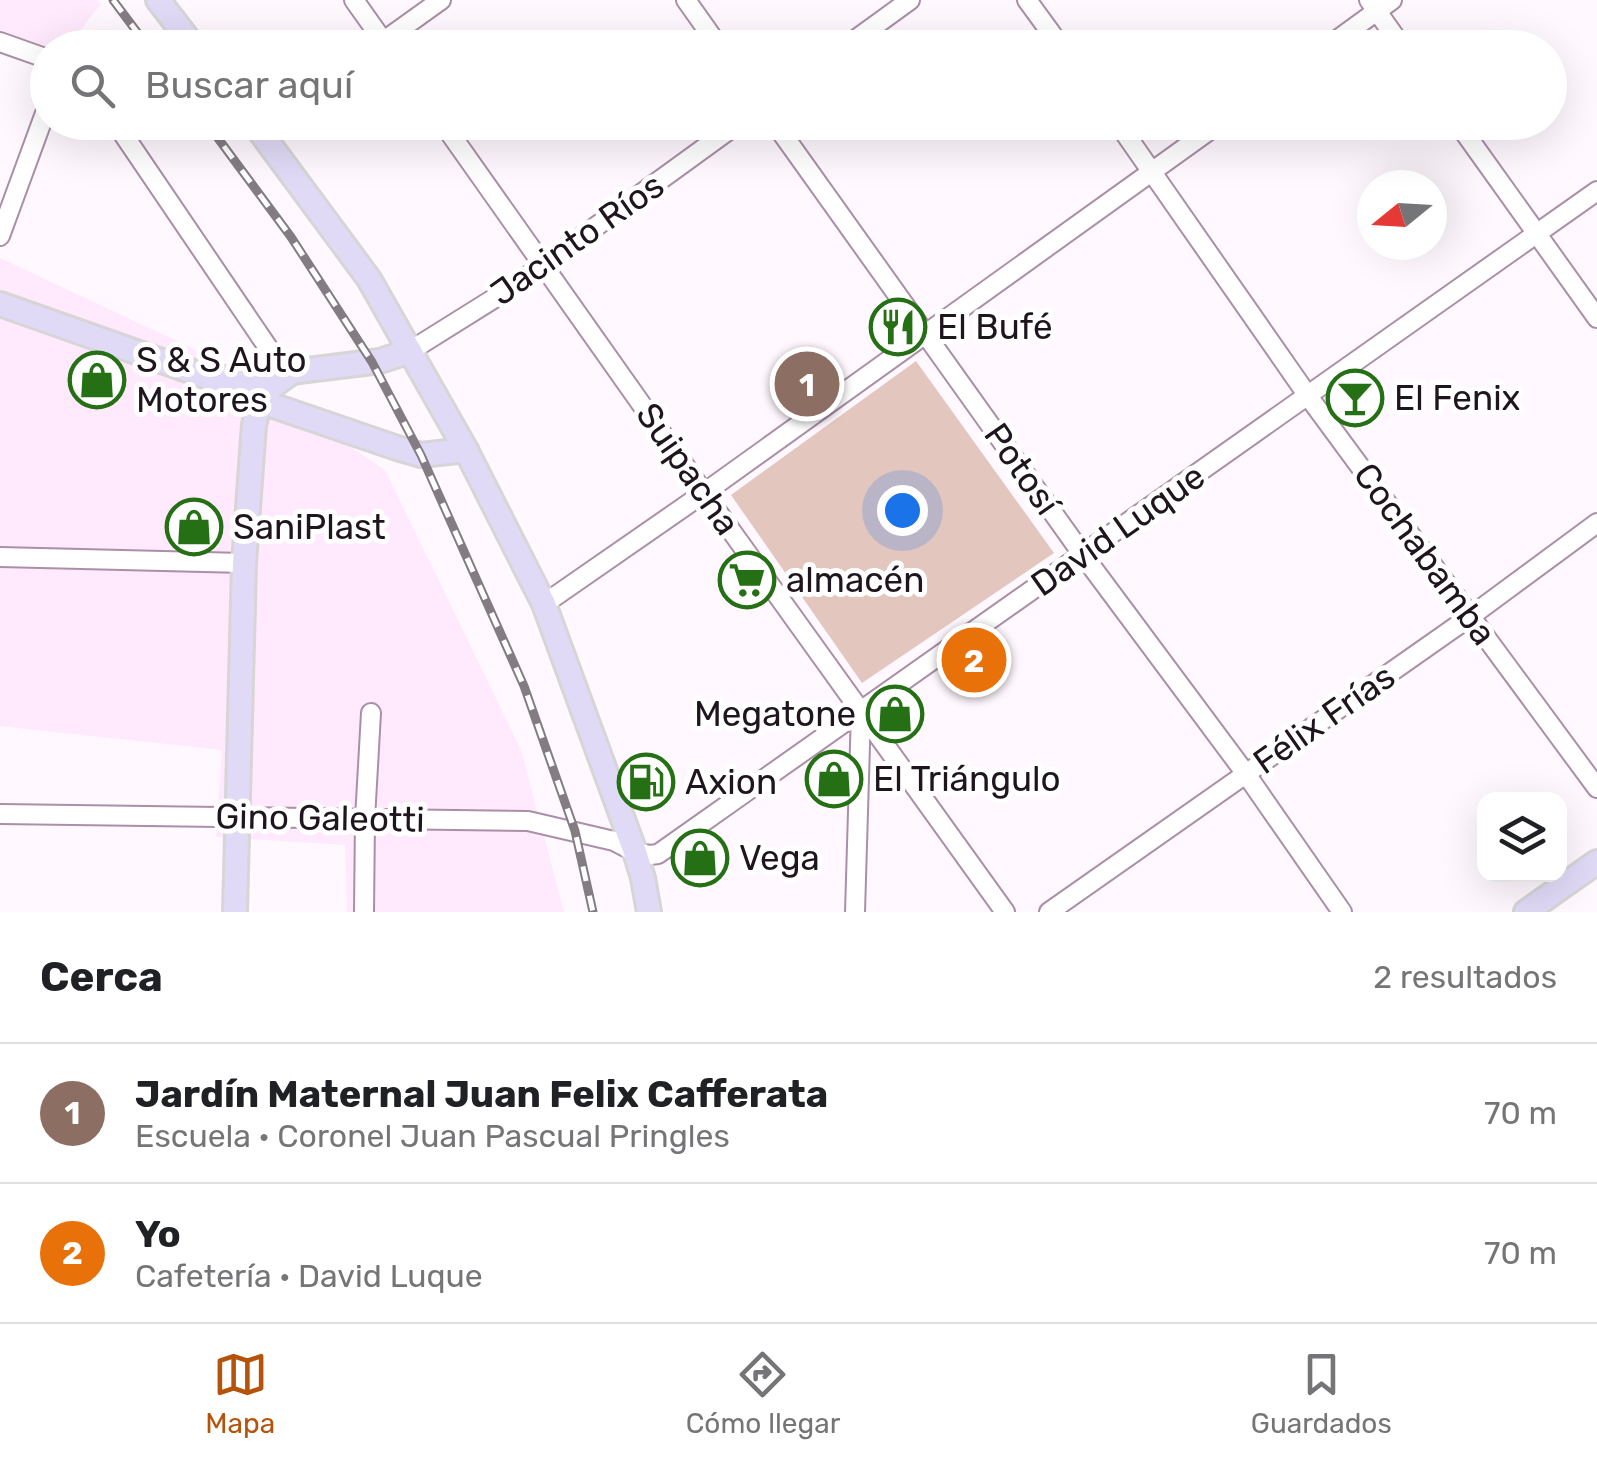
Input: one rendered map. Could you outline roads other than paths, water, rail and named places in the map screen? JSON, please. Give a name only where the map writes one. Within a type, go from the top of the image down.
[{"type":"main road","points":[[158,0],[180,30]]},
{"type":"main road","points":[[270,140],[369,279],[466,450],[544,604],[643,878],[649,912]]},
{"type":"main road","points":[[0,304],[208,377],[239,394],[421,455],[466,450]]},
{"type":"main road","points":[[208,377],[242,378],[380,362],[410,350]]},
{"type":"main road","points":[[234,912],[244,563],[254,426],[260,401],[292,372]]},
{"type":"main road","points":[[1526,912],[1597,862]]},
{"type":"street","points":[[354,0],[373,30]]},
{"type":"street","points":[[402,30],[441,0]]},
{"type":"street","points":[[686,0],[707,30]]},
{"type":"street","points":[[869,30],[910,0]]},
{"type":"street","points":[[1027,0],[1049,30]]},
{"type":"street","points":[[1348,30],[1380,4],[1394,30]]},
{"type":"street","points":[[0,42],[30,53]]},
{"type":"street","points":[[0,236],[35,140]]},
{"type":"street","points":[[127,140],[274,354],[292,372]]},
{"type":"street","name":"Suipacha","points":[[455,140],[1006,912]]},
{"type":"street","name":"Jacinto Ríos","points":[[410,350],[514,286],[715,140]]},
{"type":"street","name":"Potosí","points":[[787,140],[1342,912]]},
{"type":"street","name":"Cochabamba","points":[[1130,140],[1308,396],[1597,788]]},
{"type":"street","points":[[544,604],[1197,140]]},
{"type":"street","points":[[1470,140],[1597,318]]},
{"type":"street","name":"David Luque","points":[[634,852],[658,854],[1597,191]]},
{"type":"street","name":"Félix Frías","points":[[1049,912],[1597,523]]},
{"type":"street","points":[[0,557],[244,563]]},
{"type":"street","points":[[854,912],[861,711]]},
{"type":"street","points":[[364,912],[371,714]]},
{"type":"street","name":"Gino Galeotti","points":[[0,814],[528,821],[614,841],[634,852]]},
{"type":"railway","points":[[113,0],[136,30]]},
{"type":"railway","points":[[219,140],[291,237],[372,362],[421,455],[524,686],[575,831],[593,912]]},
{"type":"place","name":"El Bufé","points":[[898,327]]},
{"type":"place","name":"S & S Auto Motores","points":[[97,380]]},
{"type":"place","name":"Jardín Maternal Juan Felix Cafferata","points":[[807,384]]},
{"type":"place","name":"El Fenix","points":[[1355,398]]},
{"type":"place","name":"SaniPlast","points":[[194,527]]},
{"type":"place","name":"almacén","points":[[747,580]]},
{"type":"place","name":"Yo","points":[[974,660]]},
{"type":"place","name":"Megatone","points":[[895,714]]},
{"type":"place","name":"El Triángulo","points":[[834,779]]},
{"type":"place","name":"Axion","points":[[646,782]]},
{"type":"place","name":"Vega","points":[[700,858]]}]
